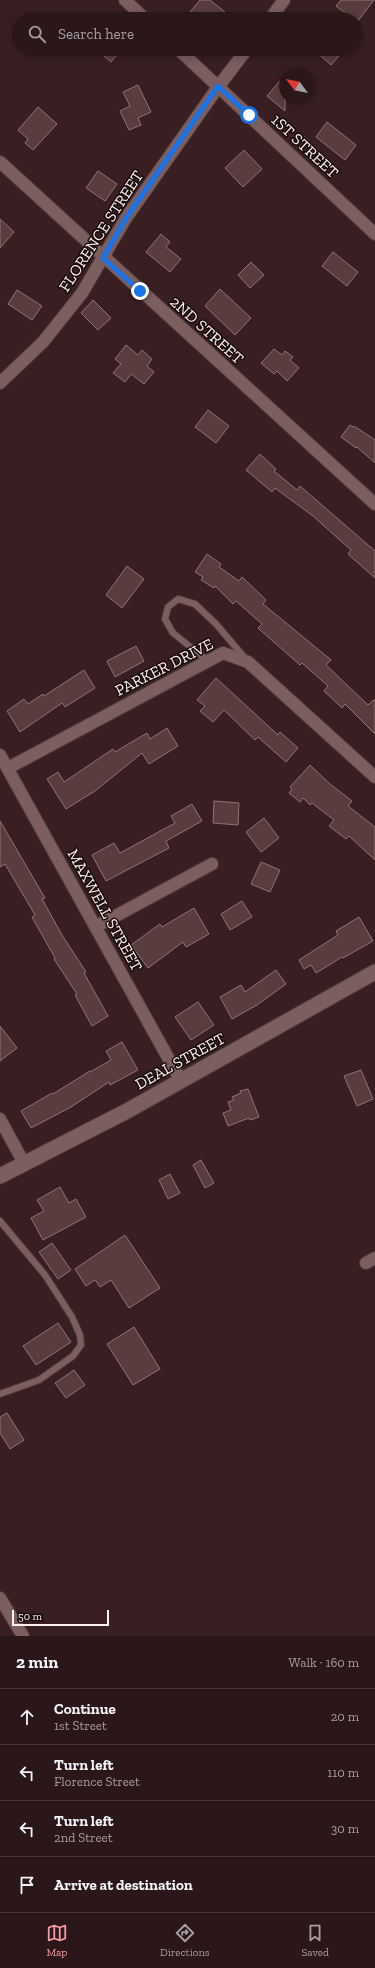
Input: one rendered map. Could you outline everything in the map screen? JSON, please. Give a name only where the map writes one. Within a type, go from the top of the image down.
[{"type":"street","points":[[125,0],[138,12]]},
{"type":"street","points":[[275,12],[284,0]]},
{"type":"street","name":"1ST STREET","points":[[186,56],[375,234]]},
{"type":"street","name":"FLORENCE STREET","points":[[0,383],[42,342],[82,293],[126,218],[218,86],[242,56]]},
{"type":"street","name":"2ND STREET","points":[[0,162],[103,258],[375,504]]},
{"type":"street","name":"PARKER DRIVE","points":[[8,768],[223,652],[248,662],[375,777]]},
{"type":"street","name":"MAXWELL STREET","points":[[0,755],[97,926],[181,1081]]},
{"type":"street","points":[[97,926],[212,864]]},
{"type":"street","name":"DEAL STREET","points":[[0,1176],[25,1165],[181,1081],[375,972]]},
{"type":"street","points":[[0,1119],[25,1165]]},
{"type":"street","points":[[0,1598],[23,1636]]},
{"type":"lane","points":[[208,661],[173,633],[164,619],[168,607],[178,599],[195,604],[216,624],[248,662]]},
{"type":"lane","points":[[0,1221],[45,1275],[72,1317],[80,1335],[80,1345],[73,1356],[39,1380],[0,1394]]},
{"type":"building","points":[[200,0],[210,0],[225,12],[190,12]]},
{"type":"building","points":[[341,0],[374,0],[363,14],[363,12],[344,12],[336,6]]},
{"type":"building","points":[[104,56],[116,56],[111,62]]},
{"type":"building","points":[[321,56],[339,56],[331,65]]},
{"type":"building","points":[[279,82],[279,104],[285,104],[285,111],[267,96]]},
{"type":"building","points":[[138,85],[151,112],[138,118],[141,125],[129,130],[120,111],[130,106],[123,92]]},
{"type":"building","points":[[38,107],[57,124],[33,150],[25,143],[28,139],[18,130]]},
{"type":"building","points":[[327,122],[356,145],[345,160],[316,137]]},
{"type":"building","points":[[244,150],[262,169],[243,187],[225,168]]},
{"type":"building","points":[[98,171],[117,184],[105,201],[86,188]]},
{"type":"building","points":[[0,219],[14,232],[0,248]]},
{"type":"building","points":[[161,234],[170,242],[166,247],[181,259],[170,272],[146,252]]},
{"type":"building","points":[[333,252],[358,272],[347,286],[322,266]]},
{"type":"building","points":[[251,262],[264,275],[250,288],[238,275]]},
{"type":"building","points":[[220,289],[251,318],[235,335],[205,306]]},
{"type":"building","points":[[17,290],[42,306],[32,320],[8,304]]},
{"type":"building","points":[[93,300],[111,318],[98,330],[81,313]]},
{"type":"building","points":[[126,345],[138,355],[142,350],[152,359],[147,366],[154,372],[144,384],[131,374],[125,382],[113,373],[121,364],[115,359]]},
{"type":"building","points":[[274,349],[282,355],[285,351],[293,357],[290,360],[299,368],[287,381],[277,371],[274,374],[261,363]]},
{"type":"building","points":[[208,410],[229,426],[216,443],[195,427]]},
{"type":"building","points":[[350,425],[353,427],[354,426],[375,440],[375,463],[357,447],[356,448],[341,437]]},
{"type":"building","points":[[260,454],[276,469],[274,471],[297,490],[300,486],[375,551],[375,578],[348,554],[351,550],[313,516],[275,488],[272,492],[246,470]]},
{"type":"building","points":[[207,554],[221,564],[219,567],[239,581],[242,577],[266,600],[263,604],[331,660],[326,665],[368,705],[375,699],[375,734],[345,704],[342,708],[324,691],[328,686],[302,663],[300,665],[258,628],[262,624],[236,601],[233,604],[215,586],[214,588],[201,580],[203,577],[195,572]]},
{"type":"building","points":[[127,566],[144,579],[122,608],[106,595]]},
{"type":"building","points":[[136,646],[144,661],[115,677],[107,661]]},
{"type":"building","points":[[84,670],[95,688],[65,707],[62,703],[20,732],[7,711],[24,699],[28,704],[43,694],[44,696]]},
{"type":"building","points":[[216,678],[278,735],[280,732],[298,748],[286,762],[258,737],[255,740],[224,710],[213,722],[200,711],[205,706],[197,700]]},
{"type":"building","points":[[167,728],[178,746],[149,764],[142,753],[95,791],[66,809],[47,779],[58,772],[64,782],[113,749],[115,752],[147,733],[150,739]]},
{"type":"building","points":[[310,765],[330,784],[352,801],[348,806],[375,827],[375,860],[349,836],[346,839],[329,826],[334,820],[312,803],[310,805],[303,798],[300,802],[289,793],[292,789],[290,787]]},
{"type":"building","points":[[214,801],[239,803],[238,825],[213,823]]},
{"type":"building","points":[[192,804],[202,821],[166,841],[169,848],[106,881],[92,855],[114,843],[120,853],[175,823],[171,816]]},
{"type":"building","points":[[264,818],[279,838],[261,852],[246,832]]},
{"type":"building","points":[[0,821],[45,898],[42,899],[62,935],[86,972],[84,973],[108,1016],[92,1026],[75,995],[77,994],[54,959],[55,958],[32,917],[35,915],[5,864],[0,867]]},
{"type":"building","points":[[261,862],[280,870],[270,892],[251,884]]},
{"type":"building","points":[[242,901],[252,917],[230,930],[221,914]]},
{"type":"building","points":[[194,908],[209,934],[186,947],[183,942],[148,968],[131,945],[160,924],[162,927]]},
{"type":"building","points":[[359,917],[373,941],[343,958],[342,957],[316,973],[311,965],[304,969],[299,960],[338,935],[336,931]]},
{"type":"building","points":[[276,970],[286,984],[257,1005],[232,1019],[220,997],[241,985],[245,992]]},
{"type":"building","points":[[198,1002],[214,1025],[191,1040],[175,1017]]},
{"type":"building","points":[[0,1026],[17,1048],[0,1061]]},
{"type":"building","points":[[122,1042],[138,1070],[110,1085],[109,1082],[71,1107],[31,1128],[21,1111],[111,1060],[106,1051]]},
{"type":"building","points":[[361,1070],[373,1099],[357,1106],[344,1076]]},
{"type":"building","points":[[248,1089],[259,1117],[250,1120],[249,1118],[228,1126],[223,1113],[231,1110],[228,1102],[234,1100],[232,1097],[241,1093],[240,1091]]},
{"type":"building","points":[[201,1160],[214,1183],[205,1188],[193,1165]]},
{"type":"building","points":[[170,1174],[180,1193],[168,1199],[159,1180]]},
{"type":"building","points":[[60,1187],[69,1203],[76,1199],[86,1217],[43,1240],[31,1218],[44,1211],[37,1200]]},
{"type":"building","points":[[125,1235],[160,1288],[129,1308],[111,1280],[100,1287],[95,1280],[86,1286],[75,1269]]},
{"type":"building","points":[[52,1243],[71,1270],[58,1279],[39,1252]]},
{"type":"building","points":[[58,1323],[71,1342],[36,1365],[23,1346]]},
{"type":"building","points":[[134,1327],[160,1369],[133,1385],[107,1344]]},
{"type":"building","points":[[74,1370],[85,1385],[66,1398],[55,1383]]},
{"type":"building","points":[[7,1413],[24,1440],[10,1449],[0,1433],[0,1417]]},
{"type":"route","points":[[140,291],[103,258],[126,218],[218,86],[249,115]]}]
